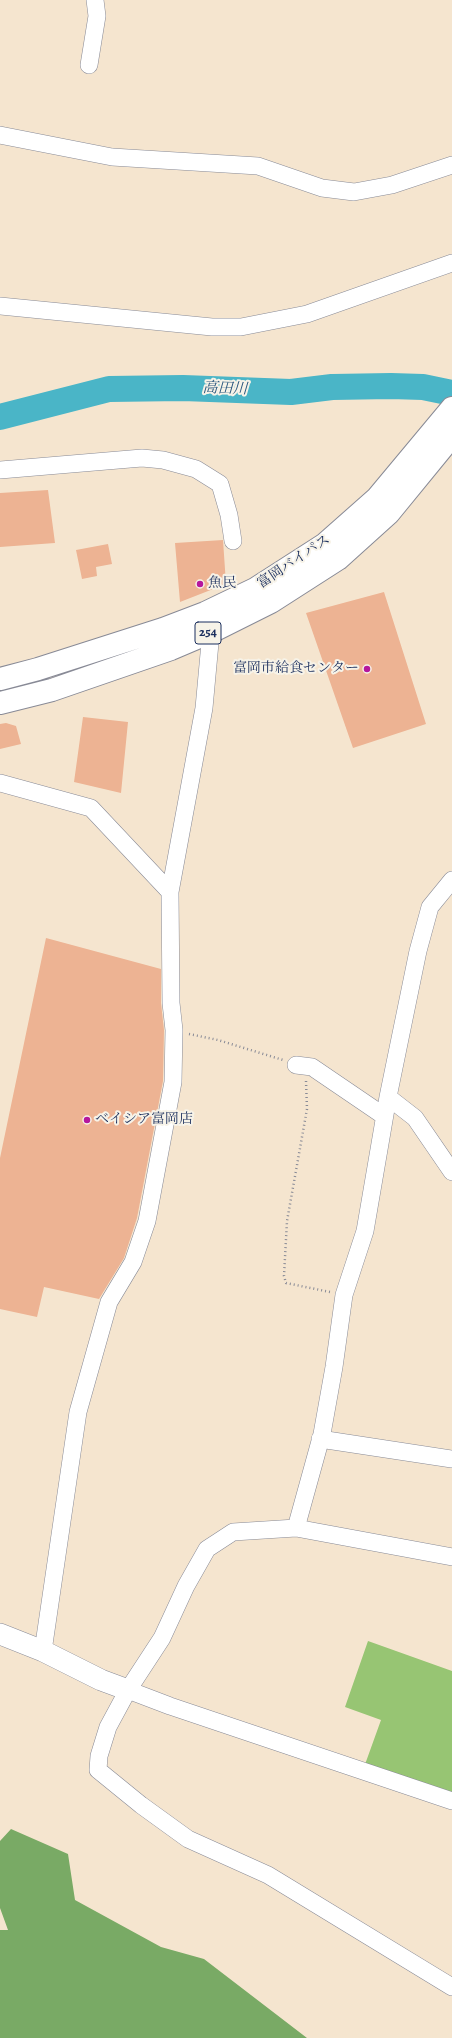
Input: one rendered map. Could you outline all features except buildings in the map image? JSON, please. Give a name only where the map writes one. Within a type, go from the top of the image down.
[{"type":"highway","name":"富岡バイパス","points":[[0,702],[52,690],[171,649],[211,632],[271,602],[338,559],[383,505],[452,408]]},
{"type":"highway","name":"富岡バイパス","points":[[0,679],[38,669],[163,629],[204,613],[247,592],[383,505],[452,436]]},
{"type":"street","points":[[89,65],[97,16],[95,0]]},
{"type":"street","points":[[0,135],[112,157],[258,166],[322,188],[354,192],[392,185],[452,165]]},
{"type":"street","points":[[0,306],[212,327],[241,327],[307,314],[452,263]]},
{"type":"street","points":[[0,470],[142,458],[163,460],[196,469],[220,484],[229,515],[233,541]]},
{"type":"street","points":[[43,1651],[78,1412],[109,1302],[133,1262],[147,1221],[173,1082],[174,1030],[171,1003],[170,892],[204,708],[211,632]]},
{"type":"street","points":[[0,783],[91,808],[170,892]]},
{"type":"street","points":[[296,1528],[320,1439],[334,1367],[344,1295],[365,1231],[384,1116],[418,951],[430,907],[452,880]]},
{"type":"street","points":[[296,1065],[312,1067],[384,1116]]},
{"type":"street","points":[[388,1097],[415,1118],[452,1172]]},
{"type":"street","points":[[433,1143],[452,1148]]},
{"type":"street","points":[[320,1439],[452,1459]]},
{"type":"street","points":[[452,1557],[296,1528],[233,1532],[207,1549],[186,1586],[162,1638],[128,1690],[108,1727],[99,1756],[98,1770],[141,1805],[188,1839],[268,1875],[452,1987]]},
{"type":"street","points":[[0,1634],[43,1651],[101,1680],[170,1706],[452,1801]]},
{"type":"path","points":[[174,1030],[218,1040],[301,1067],[306,1078],[307,1109],[287,1221],[284,1276],[286,1282],[344,1295]]},
{"type":"green space","points":[[368,1641],[452,1671],[452,1801],[363,1770],[381,1720],[345,1707]]},
{"type":"green space","points":[[11,1829],[68,1854],[75,1900],[161,1947],[204,1959],[307,2038],[0,2038],[0,1930],[8,1930],[0,1908],[0,1841]]},
{"type":"waterway","name":"高田川","points":[[0,417],[109,389],[183,388],[291,392],[332,387],[391,386],[423,387],[452,393]]},
{"type":"place","name":"魚民","points":[[200,584]]},
{"type":"place","name":"富岡市給食センター","points":[[367,669]]},
{"type":"place","name":"ベイシア富岡店","points":[[87,1120]]}]
